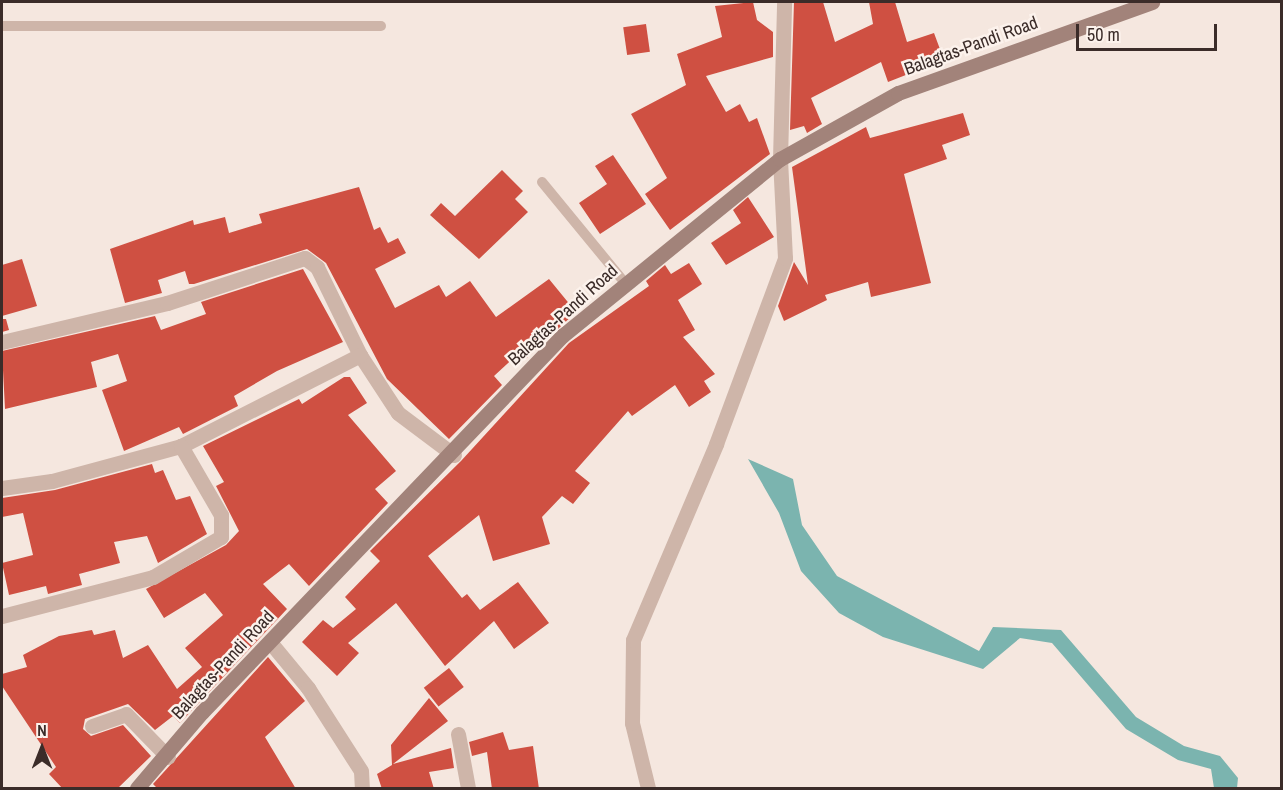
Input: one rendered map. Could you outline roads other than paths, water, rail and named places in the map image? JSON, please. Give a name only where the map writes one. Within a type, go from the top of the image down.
[{"type":"main road","name":"Balagtas-Pandi Road","points":[[137,789],[168,757],[202,712],[453,455],[522,377],[624,282],[780,159],[898,93],[1152,2]]},
{"type":"street","points":[[648,789],[632,723],[633,640],[717,444],[785,258],[780,159],[783,2]]},
{"type":"street","points":[[2,342],[167,303],[306,258],[317,267],[360,355],[398,413],[453,455]]},
{"type":"street","points":[[2,488],[52,481],[181,446],[360,355]]},
{"type":"street","points":[[2,616],[153,577],[222,537],[220,515],[181,446]]},
{"type":"street","points":[[270,642],[308,688],[361,771],[362,789]]},
{"type":"street","points":[[92,726],[126,714],[168,757]]},
{"type":"street","points":[[458,734],[468,789]]},
{"type":"lane","points":[[2,26],[381,26]]},
{"type":"lane","points":[[542,182],[624,282]]},
{"type":"water","points":[[748,459],[793,479],[802,525],[837,576],[979,651],[993,627],[1061,630],[1136,717],[1184,746],[1220,756],[1238,778],[1237,788],[1214,788],[1211,769],[1178,760],[1126,729],[1052,643],[1020,638],[983,669],[883,637],[839,613],[801,571],[779,513]]}]
